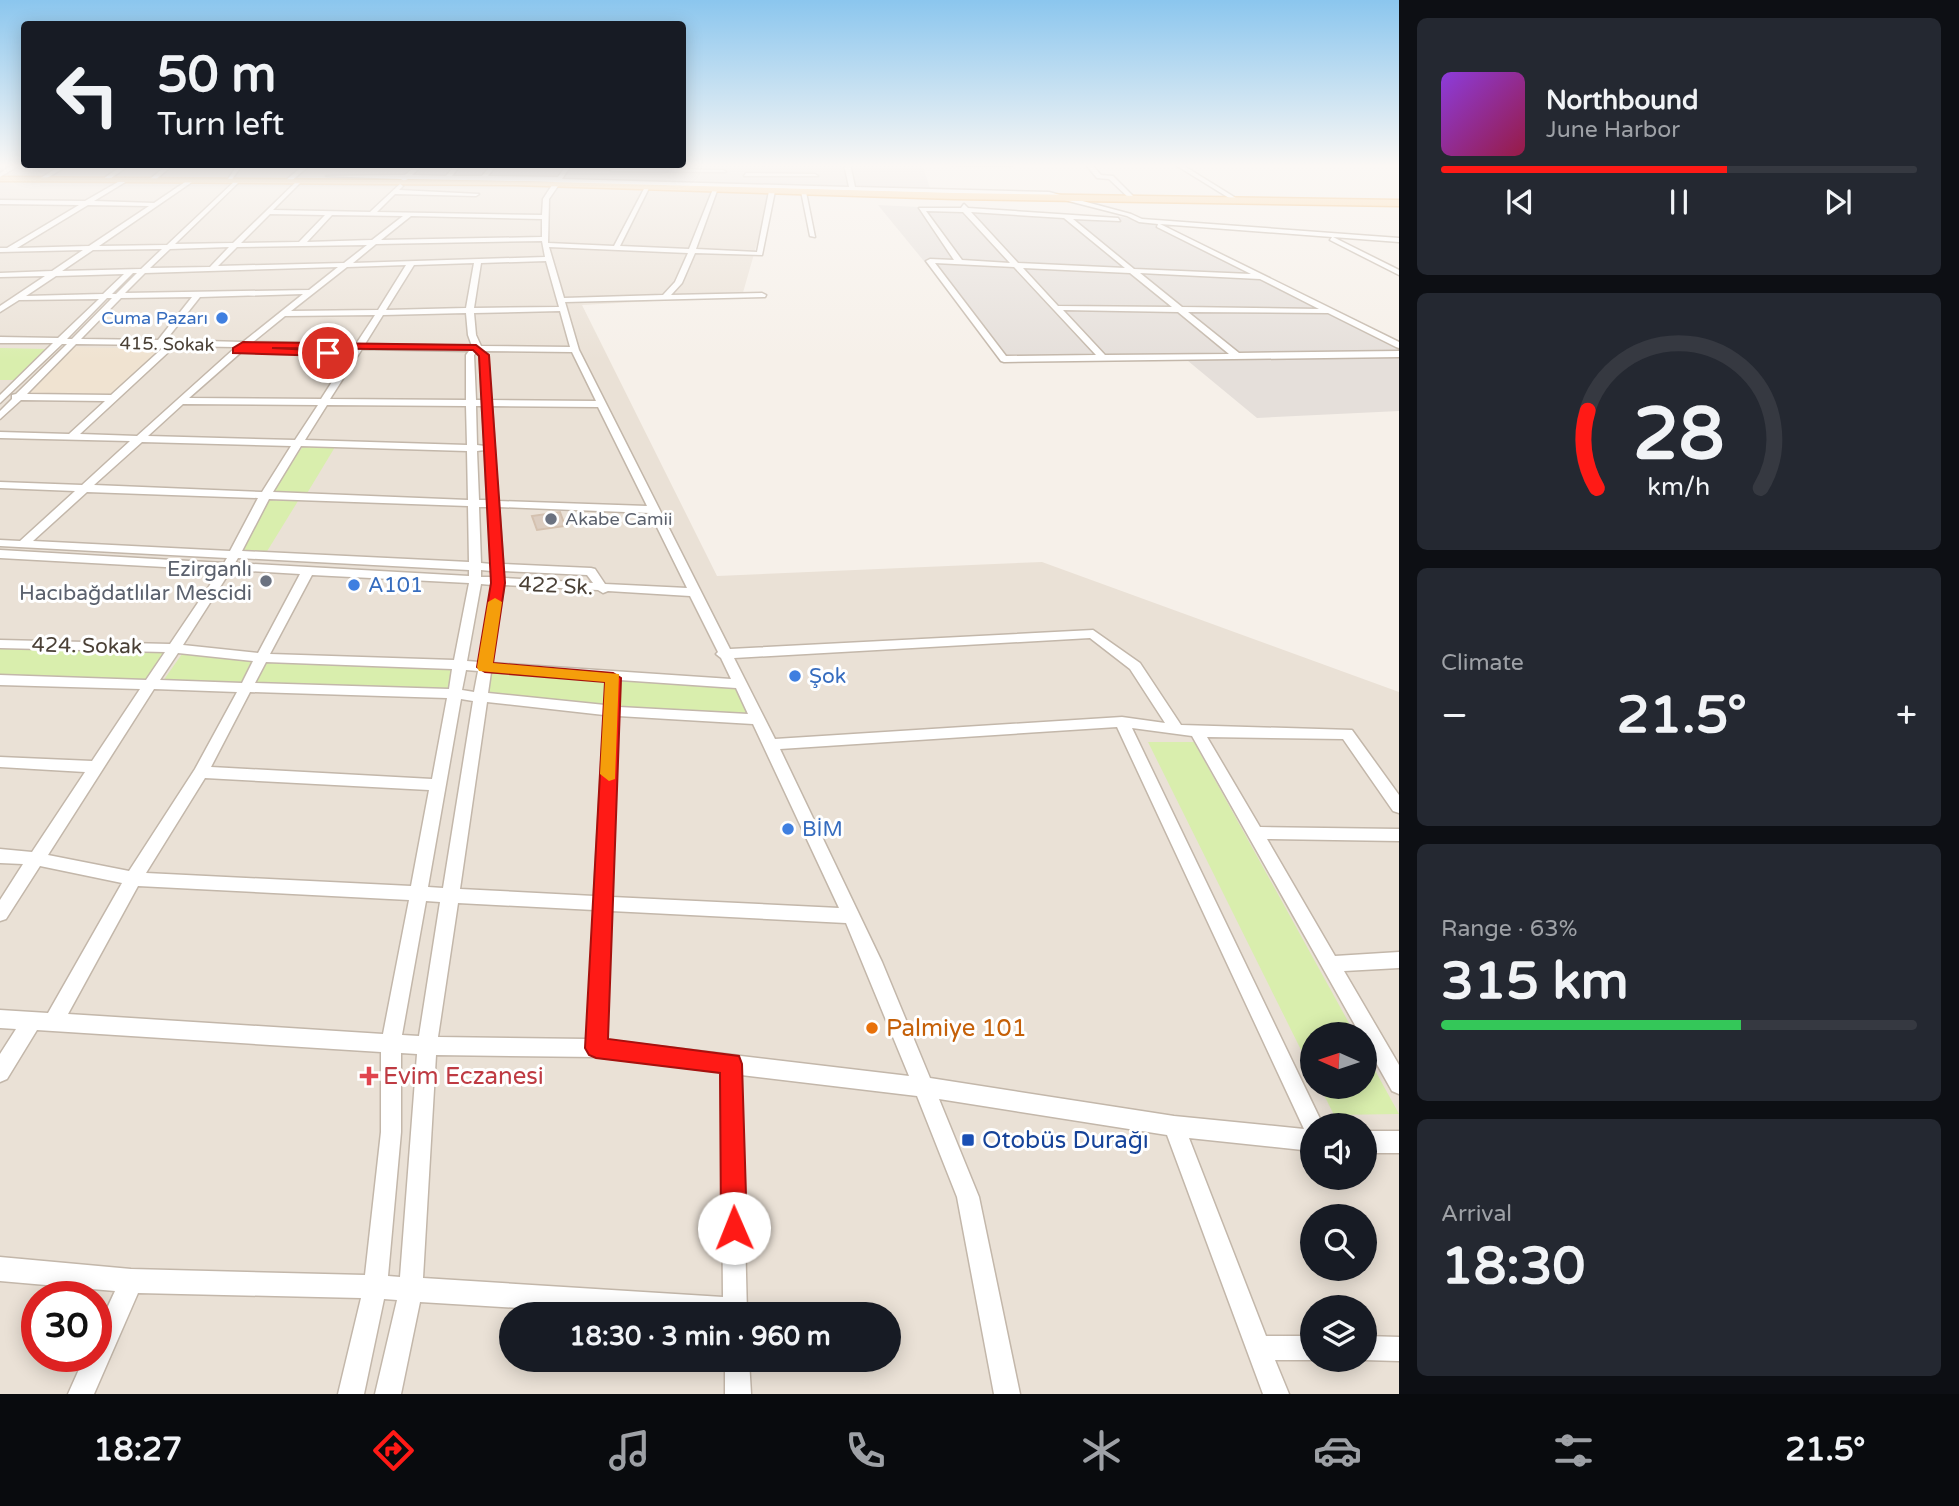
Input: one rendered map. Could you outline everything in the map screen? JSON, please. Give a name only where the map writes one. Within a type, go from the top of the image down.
[{"type":"street","points":[[0,253],[44,229]]},
{"type":"street","points":[[0,310],[114,229]]},
{"type":"street","points":[[2,399],[20,380],[120,296],[186,229]]},
{"type":"street","points":[[213,267],[253,229]]},
{"type":"street","points":[[301,244],[315,229]]},
{"type":"street","points":[[25,544],[239,348],[391,229]]},
{"type":"street","points":[[545,229],[546,248],[562,304],[568,350],[602,404],[851,916],[968,1197],[1007,1394]]},
{"type":"street","points":[[616,248],[626,229]]},
{"type":"street","points":[[666,296],[678,283],[703,229]]},
{"type":"street","points":[[9,250],[372,243],[760,254],[765,229]]},
{"type":"street","points":[[811,229],[813,236]]},
{"type":"street","points":[[935,229],[960,263]]},
{"type":"street","points":[[982,229],[1102,356]]},
{"type":"street","points":[[1081,229],[1236,355]]},
{"type":"street","points":[[1165,229],[1399,345]]},
{"type":"street","points":[[1238,229],[1399,242]]},
{"type":"street","points":[[1319,229],[1399,235]]},
{"type":"street","points":[[1294,236],[1399,242]]},
{"type":"street","points":[[1335,239],[1399,273]]},
{"type":"street","points":[[0,275],[213,267],[478,262],[546,248]]},
{"type":"street","points":[[1263,278],[930,261],[1004,359],[1399,354]]},
{"type":"street","points":[[388,1394],[411,1290],[427,1046],[497,576],[486,403],[470,310],[478,262]]},
{"type":"street","points":[[0,914],[230,560],[265,496],[410,265]]},
{"type":"street","points":[[0,416],[103,297],[132,270]]},
{"type":"street","points":[[18,298],[308,292]]},
{"type":"street","points":[[71,437],[163,347],[197,295]]},
{"type":"street","points":[[281,314],[470,310],[666,296],[762,295]]},
{"type":"street","points":[[1056,308],[1330,311]]},
{"type":"street","name":"415. Sokak","points":[[0,343],[565,355],[568,350]]},
{"type":"street","points":[[351,1394],[374,1287],[391,1132],[391,1044],[475,575],[471,403],[476,352]]},
{"type":"street","points":[[8,380],[20,380]]},
{"type":"street","points":[[2,399],[113,398]]},
{"type":"street","points":[[181,401],[602,404]]},
{"type":"street","points":[[0,435],[489,448]]},
{"type":"street","points":[[0,485],[653,510]]},
{"type":"street","name":"422 Sk.","points":[[1,552],[25,544],[497,576],[603,589],[693,592]]},
{"type":"street","name":"422 Sk.","points":[[1,552],[230,560],[308,571],[475,575]]},
{"type":"street","points":[[53,1023],[133,879],[201,772],[308,571]]},
{"type":"street","points":[[723,654],[1093,634],[1135,666],[1177,730]]},
{"type":"street","name":"424. Sokak","points":[[0,644],[174,648],[263,658],[459,665],[613,678],[738,684]]},
{"type":"street","points":[[596,1048],[613,678]]},
{"type":"street","points":[[0,680],[454,694],[612,711],[756,719]]},
{"type":"street","points":[[1122,722],[1307,1113]]},
{"type":"street","points":[[769,745],[1122,722],[1197,732],[1348,734],[1399,807]]},
{"type":"street","points":[[1197,732],[1399,1084]]},
{"type":"street","points":[[0,762],[96,767]]},
{"type":"street","points":[[201,772],[438,785]]},
{"type":"street","points":[[1254,833],[1399,835]]},
{"type":"street","points":[[0,856],[36,859],[133,879],[851,916]]},
{"type":"street","points":[[1332,964],[1399,960]]},
{"type":"street","points":[[0,1019],[427,1046],[596,1048],[923,1087],[1174,1126],[1300,1139]]},
{"type":"street","points":[[0,1072],[31,1022]]},
{"type":"street","points":[[731,1064],[735,1302]]},
{"type":"street","points":[[1174,1126],[1261,1348],[1276,1394]]},
{"type":"street","points":[[1377,1142],[1399,1142]]},
{"type":"street","points":[[0,1269],[131,1281],[374,1287],[588,1302]]},
{"type":"street","points":[[81,1394],[131,1281]]},
{"type":"street","points":[[1261,1348],[1300,1348]]},
{"type":"street","points":[[1377,1348],[1399,1349]]},
{"type":"street","points":[[737,1372],[738,1394]]},
{"type":"shaded area","points":[[0,229],[761,229],[742,296],[582,305],[717,576],[1042,562],[1399,692],[1399,1394],[0,1394]]},
{"type":"shaded area","points":[[898,229],[1171,229],[1399,347],[1399,411],[1257,418],[1182,356],[1004,359]]},
{"type":"shaded area","points":[[68,347],[166,349],[113,398],[19,397]]},
{"type":"green space","points":[[0,348],[47,349],[16,380],[0,380]]},
{"type":"green space","points":[[303,446],[335,447],[306,495],[271,494]]},
{"type":"green space","points":[[268,500],[298,501],[266,553],[239,552]]},
{"type":"green space","points":[[0,648],[165,653],[147,680],[0,675]]},
{"type":"green space","points":[[182,654],[255,661],[242,682],[163,681]]},
{"type":"green space","points":[[268,661],[452,669],[451,691],[255,684]]},
{"type":"green space","points":[[485,667],[738,684],[756,719],[480,697]]},
{"type":"green space","points":[[1148,742],[1194,742],[1348,1022],[1300,1022],[1300,1048]]},
{"type":"green space","points":[[1377,1074],[1399,1114],[1377,1114],[1333,1113],[1326,1099],[1377,1099]]},
{"type":"building","name":"Akabe Camii","points":[[560,512],[565,526],[537,530],[532,516]]},
{"type":"slow traffic","points":[[495,602],[485,667],[613,678],[609,774]]},
{"type":"place","name":"Cuma Pazarı","points":[[222,318]]},
{"type":"place","name":"Akabe Camii","points":[[551,519]]},
{"type":"place","name":"Ezirganlı Hacıbağdatlılar Mescidi","points":[[266,581]]},
{"type":"place","name":"A101","points":[[354,585]]},
{"type":"place","name":"Şok","points":[[795,676]]},
{"type":"place","name":"BİM","points":[[788,829]]},
{"type":"place","name":"Palmiye 101","points":[[872,1028]]},
{"type":"place","name":"Evim Eczanesi","points":[[369,1076]]},
{"type":"place","name":"Otobüs Durağı","points":[[968,1140]]},
{"type":"route","points":[[328,353],[236,351],[243,345],[476,348],[484,355],[498,583],[485,667],[613,678],[596,1048],[731,1064],[734,1228]]}]
